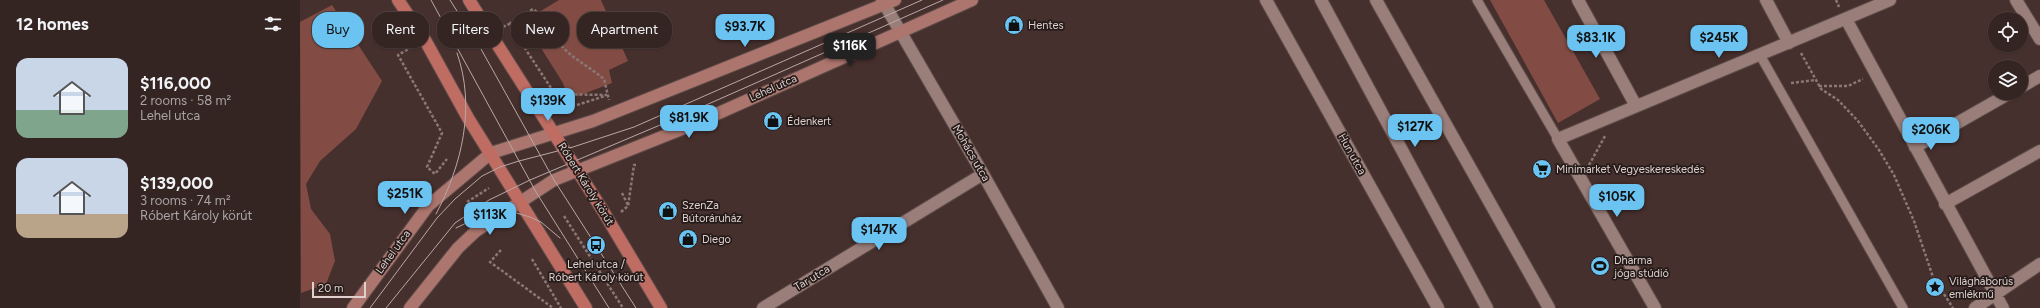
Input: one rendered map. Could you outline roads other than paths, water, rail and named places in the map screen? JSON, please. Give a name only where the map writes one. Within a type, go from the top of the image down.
[{"type":"main road","points":[[398,0],[425,40],[468,118],[586,308]]},
{"type":"main road","name":"Róbert Károly körút","points":[[469,0],[603,211],[661,308]]},
{"type":"main road","name":"Lehel utca","points":[[410,308],[458,248],[476,231],[519,201],[554,180],[692,125],[972,0]]},
{"type":"main road","name":"Lehel utca","points":[[353,308],[428,206],[491,153],[600,118],[887,2]]},
{"type":"street","name":"Hun utca","points":[[1266,0],[1438,308]]},
{"type":"street","points":[[1321,0],[1487,308]]},
{"type":"street","points":[[1376,0],[1549,308]]},
{"type":"street","points":[[1578,0],[1636,106]]},
{"type":"street","points":[[1766,0],[1792,41]]},
{"type":"street","points":[[1655,308],[1558,139],[1890,0]]},
{"type":"street","points":[[2016,0],[2040,39]]},
{"type":"street","name":"Mohács utca","points":[[887,2],[901,31],[1058,308]]},
{"type":"street","points":[[1846,19],[2002,308]]},
{"type":"street","points":[[2028,83],[2040,76]]},
{"type":"street","points":[[1915,147],[1998,100]]},
{"type":"street","points":[[1945,204],[2040,151]]},
{"type":"street","name":"Tar utca","points":[[763,308],[983,174]]},
{"type":"street","points":[[1975,308],[2040,264]]},
{"type":"lane","points":[[1477,0],[1558,139]]},
{"type":"lane","points":[[1760,55],[1902,308]]},
{"type":"tram line","points":[[431,0],[536,192],[609,308]]},
{"type":"tram line","points":[[450,0],[481,49],[554,180],[636,308]]},
{"type":"tram line","points":[[370,308],[437,218],[455,199],[482,176],[500,167],[573,147],[634,127],[922,0]]},
{"type":"tram line","points":[[386,308],[455,223],[489,200],[530,180],[679,117],[943,0]]},
{"type":"tram line","points":[[436,214],[453,176],[459,156],[466,115],[463,73],[457,53]]},
{"type":"tram line","points":[[456,228],[479,217],[506,210],[541,222],[560,238]]},
{"type":"place","name":"Hentes","points":[[1014,25]]},
{"type":"place","name":"Édenkert","points":[[773,121]]},
{"type":"place","name":"Minimarket Vegyeskereskedés","points":[[1542,169]]},
{"type":"place","name":"SzenZa Bútoráruház","points":[[668,211]]},
{"type":"place","name":"Diego","points":[[688,239]]},
{"type":"place","name":"Lehel utca / Róbert Károly körút","points":[[596,245]]},
{"type":"place","name":"Dharma jóga stúdió","points":[[1600,266]]},
{"type":"place","name":"Világháborús emlékmű","points":[[1935,287]]}]
